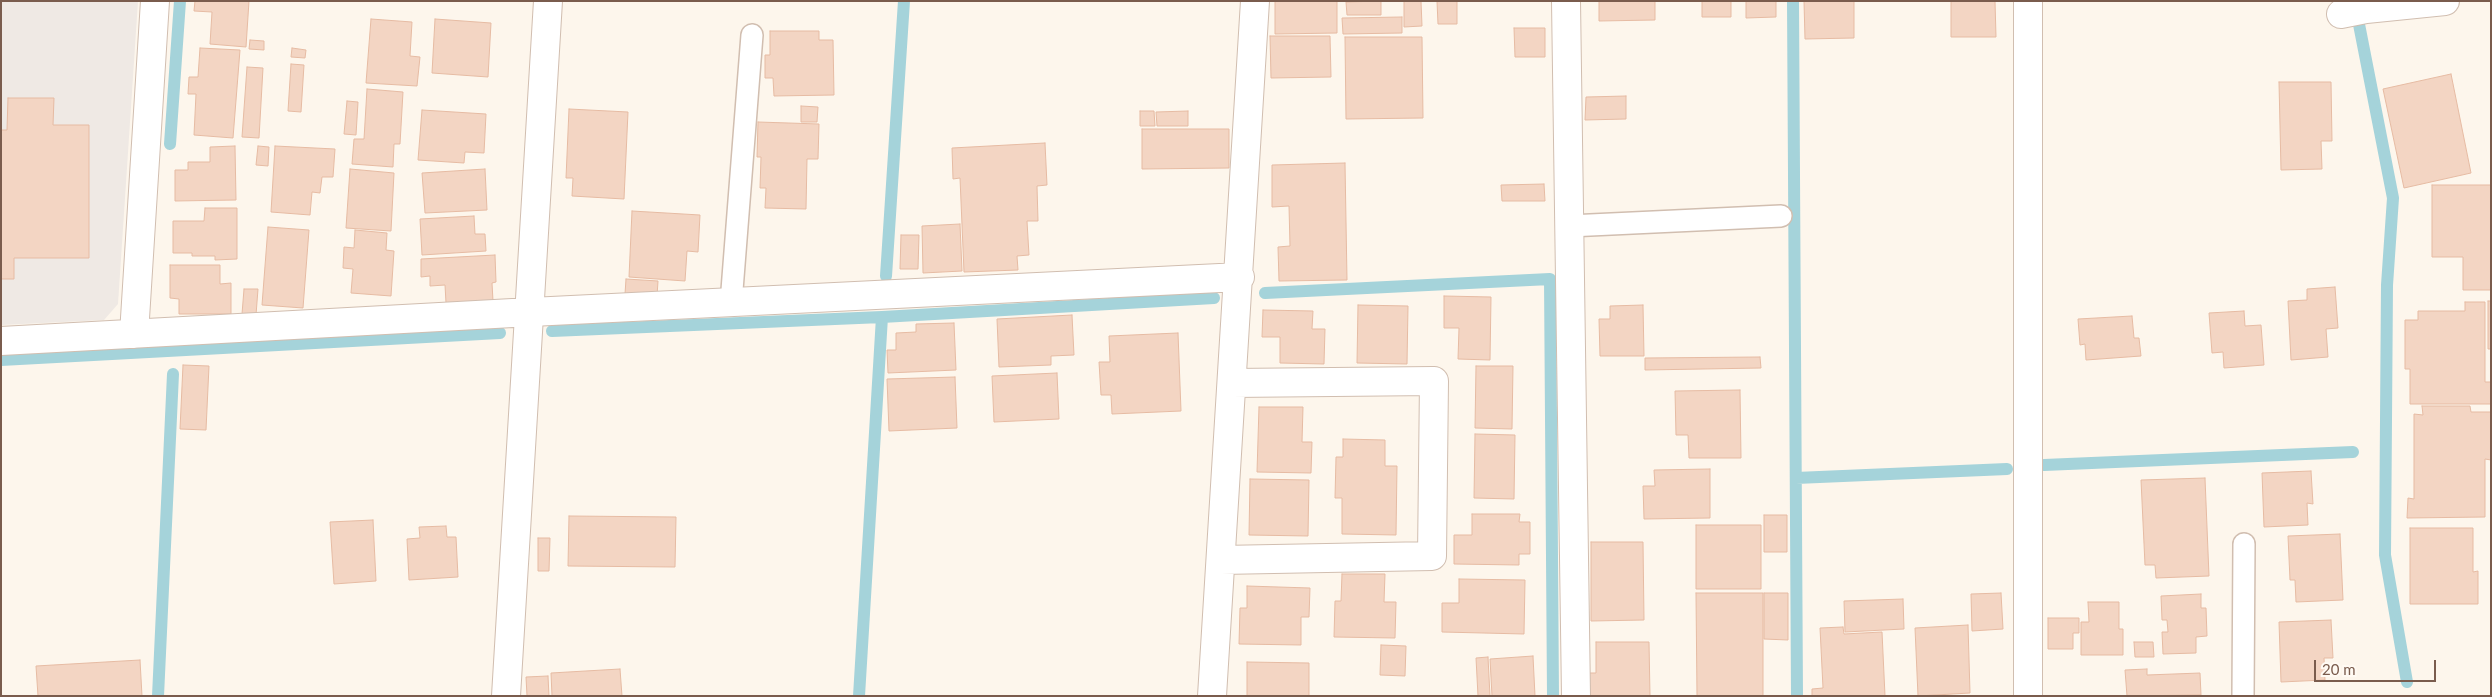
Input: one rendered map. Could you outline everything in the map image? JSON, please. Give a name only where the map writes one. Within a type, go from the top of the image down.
[{"type":"street","points":[[134,334],[155,1]]},
{"type":"street","points":[[506,696],[531,312],[548,1]]},
{"type":"street","points":[[1212,696],[1240,277],[1255,1]]},
{"type":"street","points":[[1566,1],[1576,696]]},
{"type":"street","points":[[2028,1],[2028,696]]},
{"type":"street","points":[[2354,12],[2445,1]]},
{"type":"street","points":[[1,341],[531,312],[1240,277]]},
{"type":"street","points":[[1221,560],[1432,556],[1434,381],[1232,383]]},
{"type":"lane","points":[[731,303],[752,35]]},
{"type":"lane","points":[[1569,226],[1781,216]]},
{"type":"lane","points":[[2243,696],[2244,544]]},
{"type":"shaded area","points":[[1,1],[138,1],[118,304],[104,320],[1,325]]},
{"type":"building","points":[[195,1],[249,1],[246,47],[210,44],[212,12],[194,11]]},
{"type":"building","points":[[1275,1],[1337,1],[1337,33],[1275,34]]},
{"type":"building","points":[[1381,1],[1381,15],[1347,15],[1346,2]]},
{"type":"building","points":[[1404,1],[1421,1],[1422,26],[1404,27]]},
{"type":"building","points":[[1437,1],[1457,1],[1457,24],[1438,24]]},
{"type":"building","points":[[1599,1],[1655,1],[1655,20],[1599,21]]},
{"type":"building","points":[[1702,1],[1731,1],[1731,17],[1702,17]]},
{"type":"building","points":[[1746,1],[1776,1],[1776,17],[1746,18]]},
{"type":"building","points":[[1804,1],[1854,1],[1854,38],[1805,39]]},
{"type":"building","points":[[1951,1],[1995,1],[1996,37],[1951,37]]},
{"type":"building","points":[[1402,17],[1402,33],[1343,34],[1342,18]]},
{"type":"building","points":[[371,19],[412,22],[410,56],[420,57],[417,86],[366,83]]},
{"type":"building","points":[[435,19],[491,23],[488,77],[432,73]]},
{"type":"building","points":[[1514,28],[1545,28],[1545,57],[1515,57]]},
{"type":"building","points":[[770,31],[819,31],[819,40],[833,40],[834,95],[774,96],[773,78],[765,78],[765,55],[770,55]]},
{"type":"building","points":[[1270,36],[1330,36],[1331,77],[1271,78]]},
{"type":"building","points":[[1345,37],[1422,37],[1423,118],[1346,119]]},
{"type":"building","points":[[250,40],[264,41],[264,50],[249,49]]},
{"type":"building","points":[[200,48],[240,50],[233,138],[194,135],[196,94],[188,94],[189,77],[198,77]]},
{"type":"building","points":[[292,48],[306,50],[305,58],[291,57]]},
{"type":"building","points":[[291,64],[304,65],[301,112],[288,111]]},
{"type":"building","points":[[247,67],[263,68],[259,138],[242,137]]},
{"type":"building","points":[[2451,74],[2471,173],[2404,188],[2383,89]]},
{"type":"building","points":[[2279,82],[2331,82],[2332,141],[2321,141],[2322,169],[2281,170]]},
{"type":"building","points":[[367,89],[403,92],[400,144],[394,144],[393,167],[352,164],[354,139],[364,139]]},
{"type":"building","points":[[1626,96],[1626,119],[1585,120],[1586,97]]},
{"type":"building","points":[[8,98],[54,98],[53,125],[89,125],[89,258],[14,258],[14,279],[1,279],[1,130],[7,130]]},
{"type":"building","points":[[347,101],[358,102],[356,135],[344,134]]},
{"type":"building","points":[[801,106],[818,107],[817,122],[801,122]]},
{"type":"building","points":[[569,109],[628,112],[624,199],[572,196],[573,178],[566,178]]},
{"type":"building","points":[[422,110],[486,114],[484,153],[465,152],[464,163],[418,160]]},
{"type":"building","points":[[1140,111],[1154,111],[1155,126],[1140,126]]},
{"type":"building","points":[[1188,111],[1188,126],[1157,126],[1156,112]]},
{"type":"building","points":[[758,122],[819,124],[818,159],[807,159],[806,209],[765,208],[766,188],[760,188],[761,157],[757,157]]},
{"type":"building","points":[[1142,129],[1229,129],[1229,168],[1142,169]]},
{"type":"building","points":[[1045,143],[1047,185],[1037,186],[1038,221],[1027,221],[1029,255],[1017,256],[1018,270],[964,272],[960,178],[953,179],[952,148]]},
{"type":"building","points":[[235,146],[236,200],[175,201],[175,170],[188,170],[188,162],[210,162],[210,147]]},
{"type":"building","points":[[258,146],[269,147],[268,166],[256,165]]},
{"type":"building","points":[[275,146],[335,149],[333,177],[322,177],[320,193],[312,192],[310,215],[271,212]]},
{"type":"building","points":[[1345,163],[1347,280],[1279,281],[1278,247],[1290,246],[1289,206],[1272,207],[1272,165]]},
{"type":"building","points":[[350,169],[394,173],[391,231],[346,228]]},
{"type":"building","points":[[485,169],[487,210],[425,213],[422,173]]},
{"type":"building","points":[[1544,184],[1545,201],[1502,201],[1501,185]]},
{"type":"building","points":[[2432,185],[2491,185],[2491,290],[2463,290],[2463,257],[2432,257]]},
{"type":"building","points":[[205,208],[237,208],[237,259],[215,260],[215,256],[192,256],[192,253],[173,253],[173,221],[204,221]]},
{"type":"building","points":[[632,211],[700,215],[698,252],[687,251],[685,281],[629,277]]},
{"type":"building","points":[[474,216],[475,234],[485,234],[486,251],[422,255],[420,219]]},
{"type":"building","points":[[960,224],[962,271],[923,273],[922,226]]},
{"type":"building","points":[[268,227],[309,230],[303,308],[262,305]]},
{"type":"building","points":[[355,230],[387,233],[386,250],[394,251],[391,296],[351,293],[353,269],[343,268],[344,247],[354,248]]},
{"type":"building","points":[[901,235],[919,235],[918,269],[900,269]]},
{"type":"building","points":[[495,255],[496,282],[492,283],[493,301],[446,303],[445,285],[430,286],[430,276],[421,277],[421,259]]},
{"type":"building","points":[[170,265],[220,265],[220,284],[231,283],[231,314],[179,314],[179,299],[170,298]]},
{"type":"building","points":[[626,279],[658,281],[657,296],[625,294]]},
{"type":"building","points":[[2335,287],[2338,328],[2326,329],[2328,357],[2291,360],[2288,301],[2307,300],[2307,289]]},
{"type":"building","points":[[244,289],[258,289],[256,315],[242,314]]},
{"type":"building","points":[[1444,296],[1491,297],[1490,360],[1458,359],[1459,328],[1444,328]]},
{"type":"building","points":[[2488,301],[2491,301],[2491,349],[2488,349]]},
{"type":"building","points":[[2465,302],[2485,302],[2485,382],[2491,382],[2491,404],[2410,404],[2410,369],[2405,369],[2405,320],[2418,320],[2418,311],[2465,311]]},
{"type":"building","points":[[1358,305],[1408,306],[1407,364],[1357,363]]},
{"type":"building","points":[[1643,305],[1644,356],[1600,356],[1599,319],[1610,319],[1610,306]]},
{"type":"building","points":[[1263,310],[1313,311],[1312,329],[1325,329],[1324,364],[1280,363],[1280,337],[1262,337]]},
{"type":"building","points":[[2244,311],[2245,326],[2261,325],[2264,365],[2224,368],[2223,352],[2212,353],[2209,313]]},
{"type":"building","points":[[1072,315],[1074,355],[1051,356],[1051,365],[999,367],[997,319]]},
{"type":"building","points":[[2132,316],[2134,338],[2139,338],[2141,356],[2086,360],[2085,344],[2080,345],[2078,319]]},
{"type":"building","points":[[954,323],[956,370],[888,373],[887,350],[896,350],[896,333],[916,332],[916,324]]},
{"type":"building","points":[[1178,333],[1181,411],[1112,414],[1111,395],[1101,395],[1099,362],[1110,362],[1109,336]]},
{"type":"building","points":[[1760,357],[1761,368],[1645,370],[1645,358]]},
{"type":"building","points":[[183,365],[209,366],[206,430],[180,429]]},
{"type":"building","points":[[1476,366],[1513,366],[1512,429],[1475,428]]},
{"type":"building","points":[[1057,373],[1059,419],[994,422],[992,376]]},
{"type":"building","points":[[955,377],[957,428],[889,431],[887,379]]},
{"type":"building","points":[[1740,390],[1741,458],[1689,458],[1688,435],[1676,435],[1675,391]]},
{"type":"building","points":[[2422,406],[2470,406],[2471,412],[2491,412],[2491,460],[2485,459],[2485,517],[2407,518],[2408,498],[2414,499],[2414,414],[2423,415]]},
{"type":"building","points":[[1259,407],[1303,407],[1302,442],[1312,442],[1311,473],[1257,472]]},
{"type":"building","points":[[1475,434],[1515,435],[1514,499],[1474,498]]},
{"type":"building","points":[[1343,439],[1385,440],[1385,466],[1397,466],[1396,535],[1342,534],[1342,498],[1335,498],[1336,457],[1343,457]]},
{"type":"building","points":[[1710,469],[1710,518],[1644,519],[1643,486],[1655,486],[1654,470]]},
{"type":"building","points":[[2311,471],[2313,504],[2307,503],[2308,525],[2264,527],[2262,473]]},
{"type":"building","points":[[2205,478],[2209,576],[2156,578],[2155,565],[2145,565],[2141,480]]},
{"type":"building","points":[[1250,479],[1309,480],[1308,536],[1249,535]]},
{"type":"building","points":[[1472,514],[1520,514],[1519,522],[1530,522],[1530,554],[1519,554],[1519,565],[1454,564],[1454,535],[1472,535]]},
{"type":"building","points":[[1764,515],[1787,515],[1787,552],[1764,552]]},
{"type":"building","points":[[569,516],[676,517],[675,567],[568,566]]},
{"type":"building","points":[[373,520],[376,581],[334,584],[330,522]]},
{"type":"building","points":[[1696,525],[1761,525],[1761,589],[1696,589]]},
{"type":"building","points":[[446,526],[447,537],[456,537],[458,577],[409,580],[407,539],[420,538],[419,527]]},
{"type":"building","points":[[2410,528],[2473,528],[2473,572],[2478,571],[2478,604],[2410,604]]},
{"type":"building","points":[[2340,534],[2343,600],[2296,602],[2295,580],[2290,580],[2288,536]]},
{"type":"building","points":[[538,538],[550,538],[549,571],[538,571]]},
{"type":"building","points":[[1591,542],[1643,542],[1644,620],[1591,621]]},
{"type":"building","points":[[1342,574],[1385,574],[1384,602],[1396,602],[1395,638],[1334,637],[1335,601],[1341,601]]},
{"type":"building","points":[[1459,579],[1525,580],[1524,634],[1442,632],[1442,603],[1459,603]]},
{"type":"building","points":[[1247,586],[1310,588],[1309,617],[1301,617],[1301,645],[1239,644],[1240,608],[1247,608]]},
{"type":"building","points":[[1696,593],[1763,593],[1763,696],[1697,696]]},
{"type":"building","points":[[1764,593],[1788,593],[1788,640],[1764,639]]},
{"type":"building","points":[[2001,593],[2003,629],[1972,631],[1971,594]]},
{"type":"building","points":[[2201,594],[2201,608],[2206,608],[2207,636],[2196,637],[2196,653],[2163,654],[2162,632],[2168,632],[2167,620],[2162,620],[2161,596]]},
{"type":"building","points":[[1903,599],[1904,629],[1845,632],[1844,601]]},
{"type":"building","points":[[2088,602],[2119,602],[2119,629],[2123,629],[2123,655],[2081,655],[2081,622],[2089,622]]},
{"type":"building","points":[[2048,618],[2079,618],[2079,633],[2073,633],[2073,649],[2048,649]]},
{"type":"building","points":[[2331,620],[2333,658],[2324,658],[2325,680],[2281,682],[2279,622]]},
{"type":"building","points":[[1968,625],[1970,693],[1918,696],[1915,628]]},
{"type":"building","points":[[1843,627],[1844,634],[1882,632],[1885,696],[1812,696],[1812,689],[1823,688],[1820,628]]},
{"type":"building","points":[[1596,642],[1649,642],[1650,696],[1586,696],[1586,673],[1596,673]]},
{"type":"building","points":[[2134,642],[2153,642],[2154,657],[2135,657]]},
{"type":"building","points":[[1381,645],[1406,646],[1405,676],[1380,675]]},
{"type":"building","points":[[1533,656],[1535,696],[1492,696],[1490,659]]},
{"type":"building","points":[[1488,657],[1490,696],[1478,696],[1476,658]]},
{"type":"building","points":[[140,660],[142,696],[38,696],[36,666]]},
{"type":"building","points":[[1247,662],[1309,663],[1309,696],[1247,696]]},
{"type":"building","points":[[620,669],[622,696],[552,696],[551,673]]},
{"type":"building","points":[[2147,669],[2147,675],[2200,673],[2201,695],[2127,696],[2125,670]]},
{"type":"building","points":[[548,676],[549,696],[527,696],[526,677]]},
{"type":"waterway","points":[[170,144],[180,1]]},
{"type":"waterway","points":[[886,276],[904,1]]},
{"type":"waterway","points":[[1793,1],[1797,696]]},
{"type":"waterway","points":[[2356,9],[2393,198],[2387,285],[2385,555],[2407,682]]},
{"type":"waterway","points":[[1265,293],[1550,279],[1553,696]]},
{"type":"waterway","points":[[552,331],[882,317],[1214,298]]},
{"type":"waterway","points":[[859,696],[882,317]]},
{"type":"waterway","points":[[1,360],[500,333]]},
{"type":"waterway","points":[[158,696],[173,374]]},
{"type":"waterway","points":[[2044,465],[2353,452]]},
{"type":"waterway","points":[[1796,478],[2007,469]]}]
